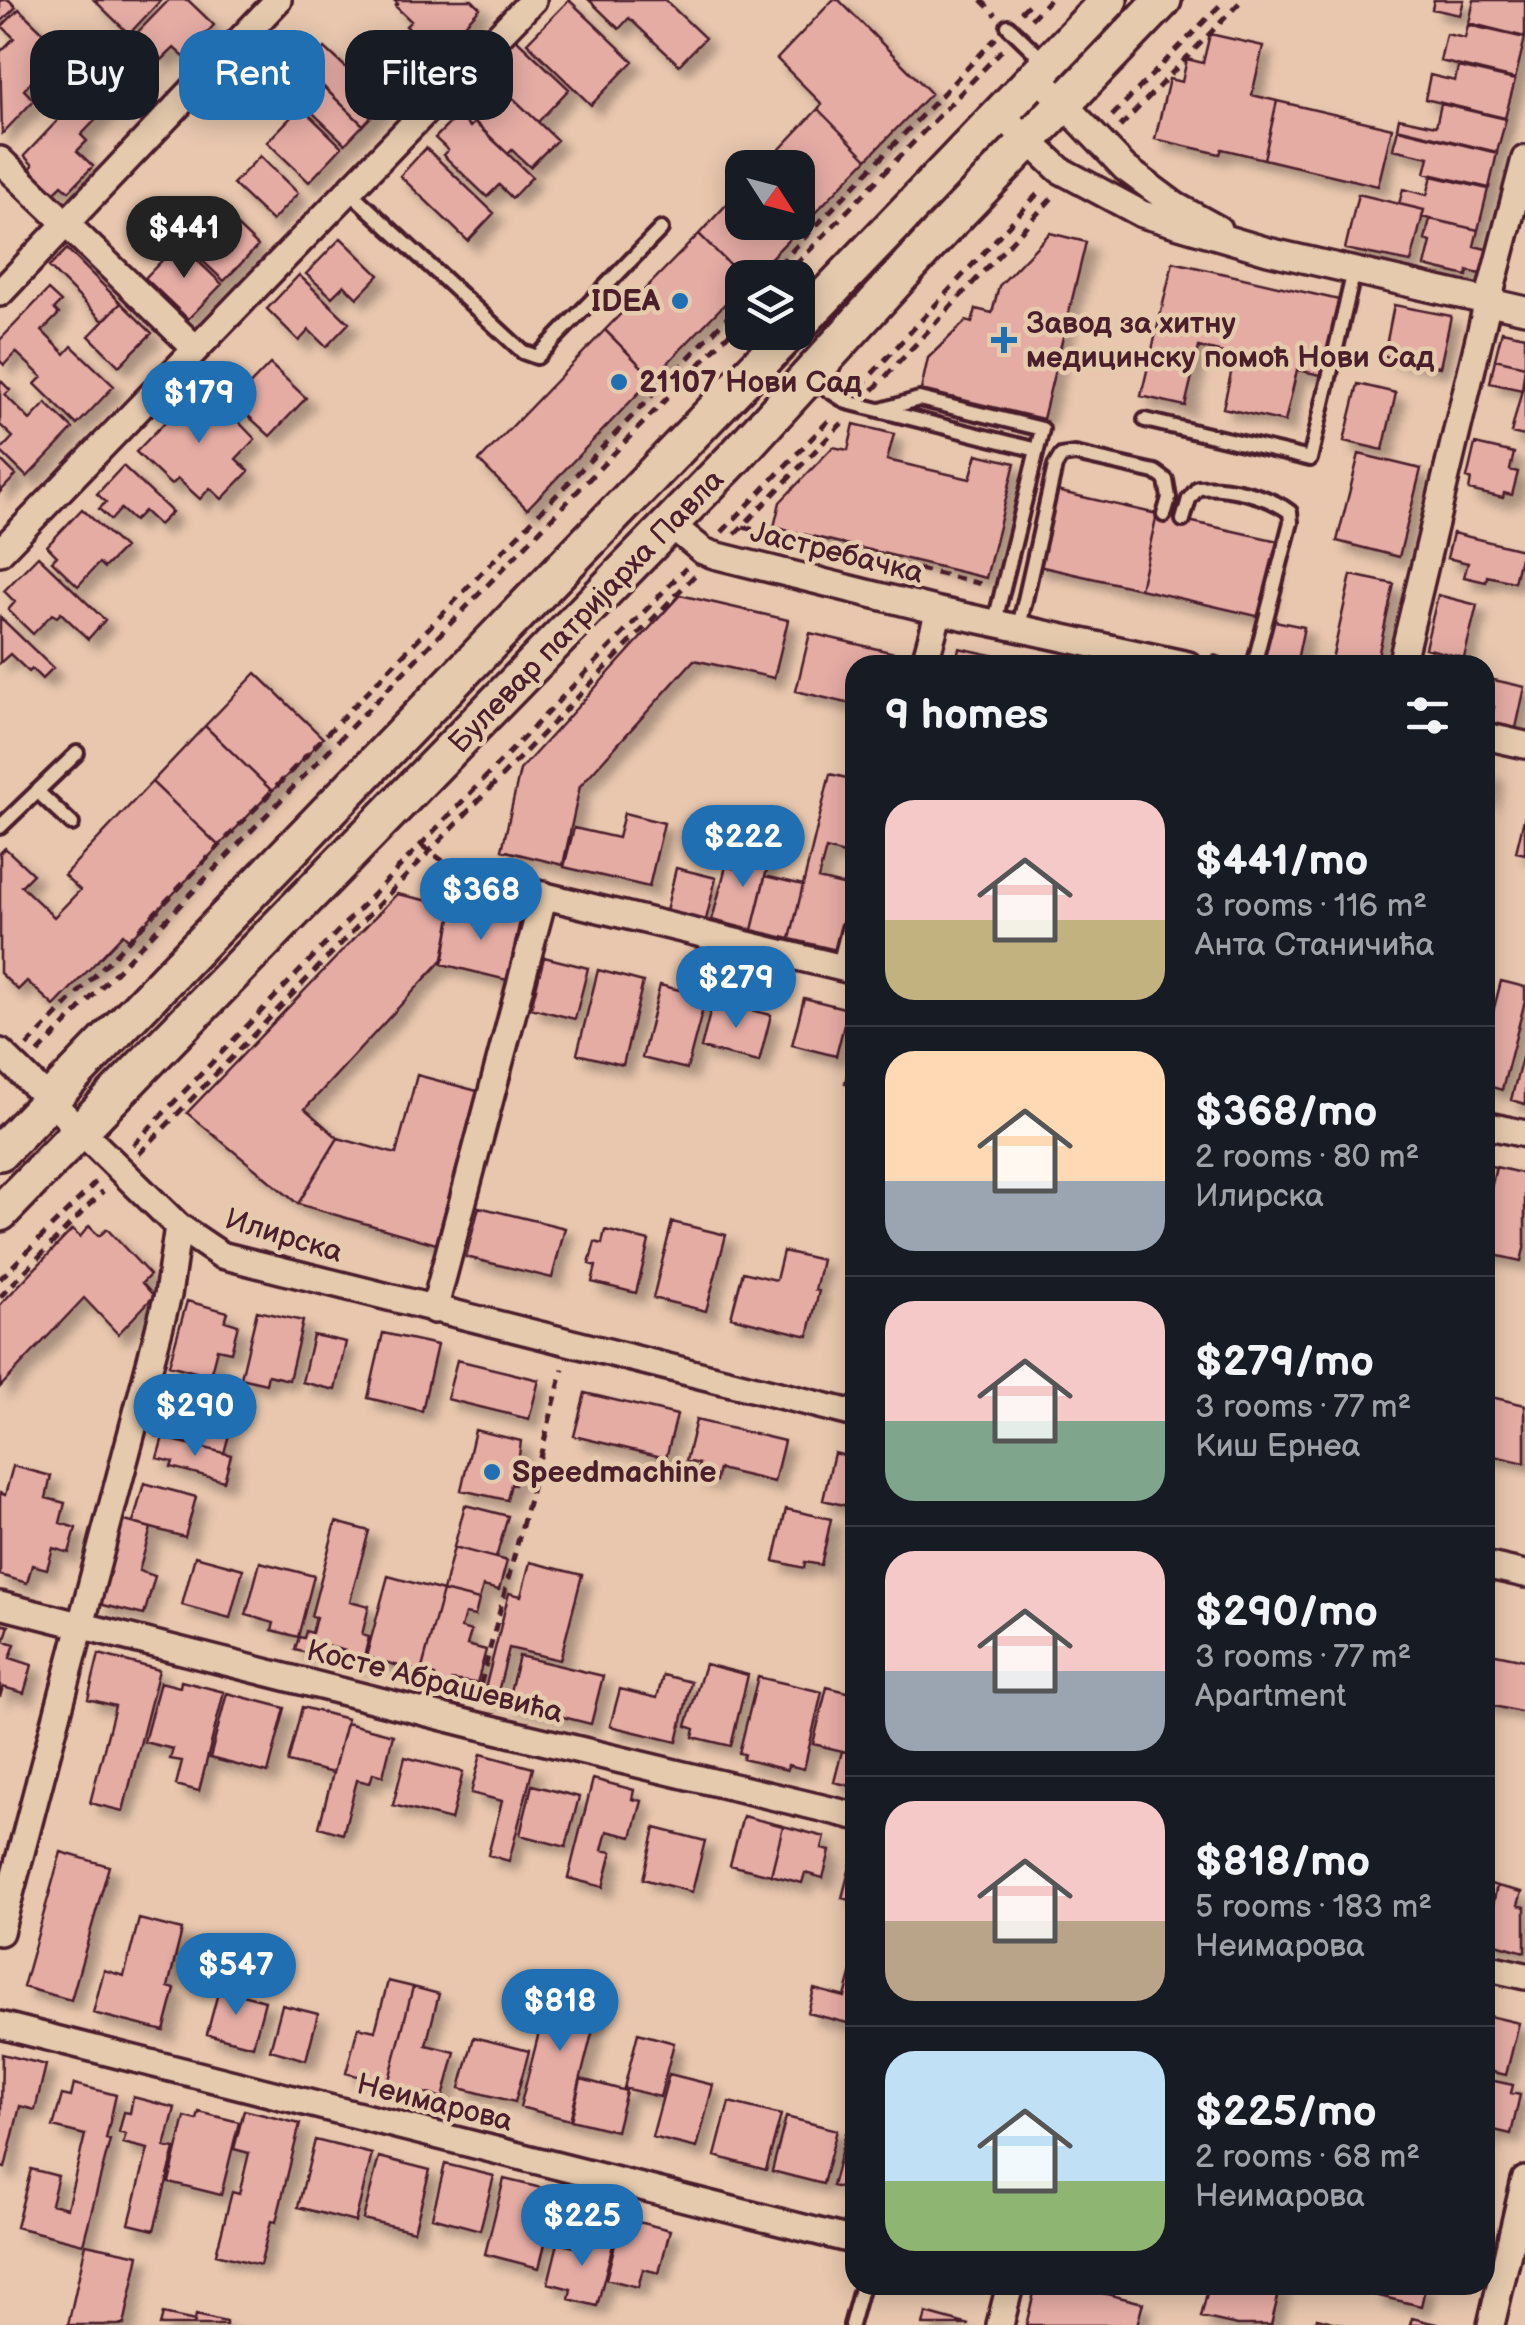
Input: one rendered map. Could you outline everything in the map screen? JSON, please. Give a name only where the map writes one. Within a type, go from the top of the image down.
[{"type":"main road","points":[[815,307],[1109,0]]},
{"type":"main road","name":"Булевар патријарха Павла","points":[[0,1213],[670,524],[1163,0]]},
{"type":"main road","name":"Булевар патријарха Павла","points":[[0,1152],[773,350]]},
{"type":"street","points":[[0,552],[534,0]]},
{"type":"street","points":[[0,292],[261,6]]},
{"type":"street","points":[[1042,70],[1064,104],[1124,168],[1176,206],[1268,252]]},
{"type":"street","points":[[1000,114],[1066,174],[1142,214],[1268,252],[1525,310]]},
{"type":"street","points":[[1404,655],[1525,159]]},
{"type":"street","points":[[0,160],[196,349]]},
{"type":"street","name":"Јастребачка","points":[[670,524],[708,553],[938,611],[1144,655]]},
{"type":"street","name":"Јастребачка","points":[[927,655],[938,611]]},
{"type":"street","points":[[1495,738],[1525,745]]},
{"type":"street","points":[[463,876],[845,969]]},
{"type":"street","points":[[434,1310],[544,895]]},
{"type":"street","name":"Илирска","points":[[10,1062],[178,1226],[206,1247],[240,1262],[845,1412]]},
{"type":"street","points":[[1495,1126],[1525,1134]]},
{"type":"street","points":[[0,1932],[168,1295],[178,1226]]},
{"type":"street","points":[[1495,1567],[1525,1574]]},
{"type":"street","name":"Косте Абрашевића","points":[[0,1605],[845,1814]]},
{"type":"street","points":[[1495,1969],[1525,1976]]},
{"type":"street","name":"Неимарова","points":[[0,2025],[845,2238]]},
{"type":"street","points":[[1491,2325],[1525,2180]]},
{"type":"street","points":[[1000,2325],[1008,2295]]},
{"type":"lane","points":[[1012,30],[1042,70]]},
{"type":"lane","points":[[349,190],[523,352],[537,357],[661,230]]},
{"type":"lane","points":[[1145,420],[1310,459],[1354,271]]},
{"type":"lane","points":[[808,377],[853,403],[1036,450]]},
{"type":"lane","points":[[880,410],[919,400],[1042,430],[1003,589],[1007,624]]},
{"type":"lane","points":[[1007,624],[1055,466],[1062,456],[1075,454],[1156,472],[1166,480],[1169,498],[1164,515]]},
{"type":"lane","points":[[1183,520],[1188,499],[1198,488],[1218,486],[1290,512],[1291,522],[1257,655]]},
{"type":"lane","points":[[0,827],[77,752]]},
{"type":"lane","points":[[38,790],[72,824]]},
{"type":"lane","points":[[851,2325],[859,2295]]},
{"type":"path","points":[[784,260],[1012,30],[1049,0]]},
{"type":"path","points":[[1098,141],[1225,0]]},
{"type":"path","points":[[1098,141],[1242,0]]},
{"type":"path","points":[[800,260],[1012,30]]},
{"type":"path","points":[[0,1298],[118,1168],[853,403],[1066,174]]},
{"type":"path","points":[[0,1280],[118,1168],[708,553],[742,527],[1066,174]]},
{"type":"path","points":[[10,1062],[725,320]]},
{"type":"path","points":[[10,1062],[725,337]]},
{"type":"path","points":[[742,527],[1003,589]]},
{"type":"path","points":[[471,1724],[569,1344]]},
{"type":"building","points":[[0,0],[9,0],[16,7],[0,23]]},
{"type":"building","points":[[94,0],[161,0],[133,30],[125,30]]},
{"type":"building","points":[[169,0],[188,0],[214,25],[209,30],[179,30],[179,52],[174,48],[162,60],[159,30],[140,30]]},
{"type":"building","points":[[394,0],[472,0],[480,8],[460,30],[410,30],[406,26],[411,21],[395,6],[398,4]]},
{"type":"building","points":[[569,0],[633,61],[591,105],[527,43]]},
{"type":"building","points":[[589,0],[665,0],[705,38],[679,65],[629,18],[619,29]]},
{"type":"building","points":[[833,0],[839,0],[931,93],[867,159],[818,109],[822,104],[777,59]]},
{"type":"building","points":[[1434,0],[1464,0],[1460,15],[1432,9]]},
{"type":"building","points":[[1474,0],[1525,0],[1525,37],[1469,23]]},
{"type":"building","points":[[19,9],[41,30],[30,30],[30,83],[24,90],[30,96],[30,104],[2,134],[0,52],[14,38],[2,26]]},
{"type":"building","points":[[1468,25],[1525,38],[1515,79],[1440,61],[1446,34],[1465,38]]},
{"type":"building","points":[[1210,34],[1263,46],[1252,95],[1277,101],[1264,159],[1222,149],[1220,154],[1155,139],[1169,79],[1182,82],[1187,59],[1203,63]]},
{"type":"building","points":[[513,40],[569,89],[538,122],[513,98]]},
{"type":"building","points":[[325,48],[345,67],[345,108],[325,88]]},
{"type":"building","points":[[1458,67],[1515,80],[1505,118],[1425,99],[1430,75],[1455,81]]},
{"type":"building","points":[[325,88],[345,108],[345,120],[358,120],[363,125],[345,144],[320,120],[325,120]]},
{"type":"building","points":[[513,98],[557,140],[530,167],[512,150],[508,154],[472,120],[513,120]]},
{"type":"building","points":[[1277,101],[1392,128],[1378,186],[1264,159]]},
{"type":"building","points":[[1441,104],[1506,119],[1497,152],[1397,128],[1399,118],[1436,126]]},
{"type":"building","points":[[818,109],[867,159],[815,213],[815,150],[779,150]]},
{"type":"building","points":[[58,120],[96,120],[81,135],[87,141],[77,151],[93,166],[69,191],[62,185],[54,193],[30,169],[33,165],[24,156]]},
{"type":"building","points":[[288,120],[314,120],[342,147],[309,182],[267,142]]},
{"type":"building","points":[[453,120],[463,120],[470,127],[475,122],[532,177],[512,198],[499,185],[487,197],[443,155],[448,150],[435,138]]},
{"type":"building","points":[[1398,129],[1497,153],[1489,188],[1425,173],[1429,157],[1393,149]]},
{"type":"building","points":[[426,148],[494,213],[468,241],[400,176]]},
{"type":"building","points":[[260,156],[298,193],[272,221],[233,184]]},
{"type":"building","points":[[1432,176],[1488,189],[1478,230],[1422,217],[1424,210],[1399,204],[1403,189],[1427,195]]},
{"type":"building","points":[[1358,194],[1424,210],[1411,262],[1345,249]]},
{"type":"building","points":[[212,202],[258,246],[224,281],[178,238]]},
{"type":"building","points":[[725,206],[725,240],[788,240],[769,260],[725,260],[699,234]]},
{"type":"building","points":[[1430,219],[1478,230],[1474,246],[1490,250],[1484,275],[1468,271],[1467,276],[1425,266],[1431,242],[1425,240]]},
{"type":"building","name":"Завод за хитну медицинску помоћ Нови Сад","points":[[1050,233],[1086,242],[1043,419],[921,390],[928,358],[966,321],[972,323],[976,309],[992,313],[999,286]]},
{"type":"building","points":[[699,234],[725,260],[725,304],[653,378],[605,330]]},
{"type":"building","points":[[341,238],[379,275],[357,298],[344,285],[332,297],[306,274]]},
{"type":"building","points":[[179,243],[222,284],[188,319],[145,278]]},
{"type":"building","points":[[67,249],[121,303],[103,321],[49,267]]},
{"type":"building","points":[[1173,262],[1339,300],[1321,375],[1297,370],[1285,422],[1223,408],[1235,356],[1199,347],[1185,406],[1141,396]]},
{"type":"building","points":[[299,275],[349,323],[326,347],[309,330],[299,341],[267,309]]},
{"type":"building","points":[[48,290],[61,302],[54,309],[59,314],[42,331],[65,354],[72,346],[114,386],[77,425],[35,384],[42,377],[16,352],[4,365],[0,361],[0,340]]},
{"type":"building","points":[[121,303],[152,333],[119,366],[89,336]]},
{"type":"building","points":[[1394,305],[1451,316],[1440,367],[1384,356]]},
{"type":"building","points":[[605,330],[653,378],[527,509],[479,461]]},
{"type":"building","points":[[1502,331],[1525,336],[1525,366],[1495,359]]},
{"type":"building","points":[[1495,359],[1525,366],[1522,390],[1490,383]]},
{"type":"building","points":[[270,364],[306,398],[270,436],[233,402]]},
{"type":"building","points":[[1525,378],[1525,436],[1511,433]]},
{"type":"building","points":[[0,380],[10,390],[5,395],[30,420],[46,403],[73,429],[27,477],[0,451],[13,437],[0,425]]},
{"type":"building","points":[[202,384],[255,439],[236,459],[249,471],[222,499],[210,488],[200,499],[178,479],[171,485],[136,452]]},
{"type":"building","points":[[1358,384],[1396,393],[1383,450],[1344,441]]},
{"type":"building","points":[[854,424],[894,434],[887,460],[970,479],[977,454],[1015,463],[986,578],[774,527],[780,502],[833,447],[848,450]]},
{"type":"building","points":[[1475,444],[1514,453],[1510,470],[1518,472],[1512,495],[1504,493],[1503,498],[1469,490],[1471,479],[1467,478]]},
{"type":"building","points":[[1359,454],[1421,469],[1399,557],[1337,541]]},
{"type":"building","points":[[0,459],[16,475],[0,492]]},
{"type":"building","points":[[123,466],[172,512],[159,525],[144,511],[134,521],[121,509],[111,520],[99,509],[106,502],[97,494]]},
{"type":"building","points":[[1052,490],[1157,514],[1140,589],[1034,565]]},
{"type":"building","points":[[82,509],[124,548],[104,568],[99,563],[78,586],[52,561],[57,556],[47,546]]},
{"type":"building","points":[[1157,514],[1278,541],[1261,617],[1140,589]]},
{"type":"building","points":[[1453,533],[1522,550],[1514,582],[1487,576],[1486,582],[1464,577],[1468,563],[1447,558]]},
{"type":"building","points":[[38,556],[105,620],[88,639],[61,613],[57,617],[52,614],[33,634],[8,610],[15,602],[4,591]]},
{"type":"building","points":[[1351,575],[1394,584],[1378,655],[1333,655]]},
{"type":"building","points":[[680,595],[788,620],[774,678],[694,660],[580,786],[563,865],[502,850],[520,770]]},
{"type":"building","points":[[1438,595],[1477,605],[1465,655],[1425,648]]},
{"type":"building","points":[[0,617],[53,668],[42,679],[10,654],[0,663]]},
{"type":"building","points":[[1270,620],[1304,627],[1298,655],[1262,655]]},
{"type":"building","points":[[810,633],[903,655],[845,655],[845,703],[796,691]]},
{"type":"building","points":[[959,648],[992,655],[957,655]]},
{"type":"building","points":[[256,673],[323,738],[272,791],[205,726]]},
{"type":"building","points":[[1495,680],[1525,687],[1516,728],[1495,723]]},
{"type":"building","points":[[205,726],[272,791],[219,846],[152,782]]},
{"type":"building","points":[[830,774],[845,778],[845,854],[826,849],[818,879],[845,886],[841,951],[790,939]]},
{"type":"building","points":[[152,782],[219,846],[129,940],[123,934],[54,1006],[27,981],[18,990],[0,973],[0,853],[5,848],[33,874],[21,886],[54,917],[80,890],[64,875]]},
{"type":"building","points":[[624,813],[664,823],[649,887],[564,867],[574,828],[618,838]]},
{"type":"building","points":[[1525,815],[1525,854],[1516,852]]},
{"type":"building","points":[[750,844],[772,849],[752,930],[712,920],[726,866],[743,871]]},
{"type":"building","points":[[676,868],[716,878],[706,920],[666,911]]},
{"type":"building","points":[[765,876],[803,885],[790,939],[752,930]]},
{"type":"building","points":[[397,894],[453,906],[444,958],[305,1109],[338,1138],[298,1204],[187,1113]]},
{"type":"building","points":[[453,906],[520,921],[507,980],[442,964]]},
{"type":"building","points":[[544,957],[588,968],[575,1019],[531,1008]]},
{"type":"building","points":[[598,970],[643,982],[623,1065],[577,1054]]},
{"type":"building","points":[[1501,981],[1525,987],[1525,1001],[1502,1090],[1495,1088],[1495,1004]]},
{"type":"building","points":[[660,985],[706,997],[687,1069],[642,1058]]},
{"type":"building","points":[[804,998],[845,1008],[836,1056],[792,1045]]},
{"type":"building","points":[[713,1001],[771,1015],[759,1062],[701,1048]]},
{"type":"building","points":[[1525,1050],[1525,1104],[1511,1100]]},
{"type":"building","points":[[417,1075],[477,1091],[436,1244],[298,1204],[338,1138],[396,1154]]},
{"type":"building","points":[[1496,1167],[1525,1174],[1525,1245],[1521,1261],[1495,1255]]},
{"type":"building","points":[[479,1207],[565,1228],[552,1278],[466,1257]]},
{"type":"building","points":[[672,1222],[726,1235],[706,1311],[653,1298]]},
{"type":"building","points":[[89,1226],[99,1236],[107,1229],[150,1275],[142,1283],[154,1296],[118,1334],[84,1298],[0,1387],[0,1305],[72,1230],[80,1237]]},
{"type":"building","points":[[605,1230],[649,1241],[636,1293],[592,1282],[596,1266],[589,1264],[595,1242],[602,1244]]},
{"type":"building","points":[[783,1251],[822,1260],[808,1336],[731,1317],[743,1272],[776,1280]]},
{"type":"building","points":[[187,1301],[228,1312],[225,1321],[238,1325],[231,1352],[217,1349],[210,1376],[169,1365]]},
{"type":"building","points":[[257,1311],[303,1321],[289,1380],[268,1375],[266,1384],[241,1378]]},
{"type":"building","points":[[383,1333],[437,1345],[422,1411],[368,1398]]},
{"type":"building","points":[[313,1335],[346,1342],[335,1390],[302,1382]]},
{"type":"building","points":[[457,1360],[539,1380],[529,1419],[447,1399]]},
{"type":"building","points":[[585,1393],[677,1415],[666,1458],[574,1436]]},
{"type":"building","points":[[1495,1398],[1525,1405],[1525,1463],[1495,1456]]},
{"type":"building","points":[[162,1413],[230,1431],[224,1453],[156,1436]]},
{"type":"building","points":[[696,1420],[784,1441],[774,1482],[719,1469],[716,1481],[696,1476],[699,1464],[686,1461]]},
{"type":"building","name":"Speedmachine","points":[[475,1430],[521,1441],[515,1485],[511,1484],[507,1500],[461,1490]]},
{"type":"building","points":[[163,1437],[231,1455],[224,1481],[171,1467],[173,1462],[157,1458]]},
{"type":"building","points":[[834,1453],[845,1456],[845,1506],[823,1500]]},
{"type":"building","points":[[13,1466],[51,1476],[46,1498],[65,1503],[60,1523],[76,1528],[69,1553],[53,1548],[47,1569],[32,1565],[27,1583],[0,1575],[0,1493],[5,1495]]},
{"type":"building","points":[[144,1483],[196,1497],[185,1537],[133,1523]]},
{"type":"building","points":[[465,1505],[508,1516],[496,1558],[454,1547]]},
{"type":"building","points":[[786,1509],[831,1519],[821,1565],[805,1562],[804,1568],[774,1561]]},
{"type":"building","points":[[121,1520],[151,1528],[139,1571],[155,1576],[144,1615],[99,1604]]},
{"type":"building","points":[[336,1522],[369,1531],[350,1601],[369,1606],[362,1635],[369,1637],[362,1665],[348,1661],[350,1652],[314,1643],[311,1654],[295,1650],[299,1637],[304,1638],[306,1631],[312,1633],[316,1617],[311,1616]]},
{"type":"building","points":[[454,1547],[507,1561],[499,1590],[483,1586],[479,1600],[443,1591]]},
{"type":"building","points":[[195,1556],[243,1569],[230,1618],[182,1605]]},
{"type":"building","points":[[260,1562],[314,1576],[298,1637],[272,1630],[274,1623],[246,1615]]},
{"type":"building","points":[[530,1562],[582,1575],[560,1660],[509,1648],[496,1700],[483,1697],[509,1593],[521,1596]]},
{"type":"building","points":[[388,1576],[443,1591],[421,1672],[366,1657]]},
{"type":"building","points":[[443,1591],[479,1600],[475,1616],[465,1614],[461,1628],[471,1631],[467,1645],[486,1650],[477,1683],[451,1680],[449,1687],[433,1682],[435,1676],[421,1672]]},
{"type":"building","points":[[0,1624],[9,1626],[4,1641],[15,1644],[10,1658],[32,1665],[24,1693],[3,1687],[0,1697]]},
{"type":"building","points":[[99,1654],[159,1670],[123,1811],[90,1803],[115,1706],[88,1699]]},
{"type":"building","points":[[1495,1654],[1525,1660],[1525,1713],[1495,1706]]},
{"type":"building","points":[[519,1656],[603,1676],[591,1724],[507,1703]]},
{"type":"building","points":[[705,1664],[748,1675],[731,1746],[693,1737],[695,1729],[686,1726]]},
{"type":"building","points":[[663,1675],[691,1682],[677,1742],[610,1726],[620,1689],[657,1698]]},
{"type":"building","points":[[758,1677],[822,1692],[804,1769],[788,1765],[787,1770],[743,1759],[744,1754],[739,1753]]},
{"type":"building","points":[[181,1681],[224,1692],[199,1791],[176,1785],[182,1761],[170,1759],[173,1749],[144,1742],[160,1682],[180,1687]]},
{"type":"building","points":[[827,1687],[845,1692],[845,1752],[813,1744]]},
{"type":"building","points":[[227,1693],[285,1708],[268,1773],[210,1758]]},
{"type":"building","points":[[302,1707],[347,1719],[333,1773],[288,1762]]},
{"type":"building","points":[[346,1723],[393,1735],[383,1776],[373,1773],[370,1783],[357,1780],[343,1834],[319,1827]]},
{"type":"building","points":[[842,1751],[845,1752],[845,1785],[834,1782]]},
{"type":"building","points":[[481,1754],[533,1768],[509,1861],[488,1855],[502,1801],[471,1793]]},
{"type":"building","points":[[405,1757],[463,1772],[451,1820],[393,1805]]},
{"type":"building","points":[[593,1779],[634,1790],[632,1799],[642,1801],[632,1837],[607,1831],[602,1850],[612,1852],[603,1887],[568,1878]]},
{"type":"building","points":[[532,1785],[579,1797],[566,1847],[520,1835]]},
{"type":"building","points":[[743,1816],[783,1826],[771,1875],[730,1865]]},
{"type":"building","points":[[783,1826],[825,1837],[822,1849],[830,1851],[823,1878],[805,1873],[802,1883],[771,1875]]},
{"type":"building","points":[[655,1828],[705,1841],[692,1892],[643,1879]]},
{"type":"building","points":[[61,1852],[109,1866],[71,2000],[23,1987]]},
{"type":"building","points":[[1497,1886],[1522,1892],[1518,1905],[1525,1907],[1525,1952],[1495,1944]]},
{"type":"building","points":[[139,1919],[182,1930],[168,1987],[175,1989],[164,2031],[93,2013],[104,1970],[124,1976]]},
{"type":"building","points":[[388,1981],[413,1987],[388,2084],[346,2073],[358,2027],[375,2031]]},
{"type":"building","points":[[413,1987],[439,1994],[426,2045],[455,2052],[443,2098],[388,2084]]},
{"type":"building","points":[[219,1989],[265,2001],[253,2046],[207,2034]]},
{"type":"building","points":[[550,1989],[600,2002],[570,2120],[520,2107]]},
{"type":"building","points":[[814,1989],[845,1997],[845,2022],[808,2013]]},
{"type":"building","points":[[282,2005],[318,2014],[306,2060],[270,2050]]},
{"type":"building","points":[[1495,2017],[1519,2023],[1506,2075],[1495,2072]]},
{"type":"building","points":[[638,2033],[674,2043],[660,2097],[624,2088]]},
{"type":"building","points":[[474,2037],[529,2051],[515,2102],[460,2088]]},
{"type":"building","points":[[2,2054],[46,2065],[35,2110],[20,2106],[5,2168],[0,2167]]},
{"type":"building","points":[[669,2074],[713,2085],[697,2148],[652,2137]]},
{"type":"building","points":[[581,2079],[626,2091],[616,2131],[571,2120]]},
{"type":"building","points":[[1495,2081],[1513,2085],[1511,2093],[1520,2095],[1511,2134],[1495,2130]]},
{"type":"building","points":[[74,2084],[116,2095],[106,2139],[110,2140],[83,2244],[16,2227],[31,2169],[58,2176],[51,2204],[67,2208],[85,2135],[53,2127],[62,2095],[71,2097]]},
{"type":"building","points":[[133,2097],[175,2108],[165,2147],[175,2149],[154,2230],[129,2224],[148,2149],[123,2143],[126,2134],[119,2132],[124,2112],[130,2113]]},
{"type":"building","points":[[729,2102],[781,2115],[766,2170],[715,2156]]},
{"type":"building","points":[[244,2110],[300,2124],[276,2222],[271,2221],[260,2265],[216,2254],[232,2192],[239,2194],[249,2153],[234,2149]]},
{"type":"building","points":[[199,2112],[239,2122],[221,2195],[169,2182],[185,2117],[197,2120]]},
{"type":"building","points":[[786,2117],[837,2130],[823,2184],[772,2171]]},
{"type":"building","points":[[845,2137],[845,2189],[832,2186]]},
{"type":"building","points":[[315,2140],[372,2154],[355,2222],[298,2207]]},
{"type":"building","points":[[379,2157],[430,2170],[414,2231],[363,2219]]},
{"type":"building","points":[[445,2164],[494,2176],[480,2230],[432,2217]]},
{"type":"building","points":[[504,2179],[558,2192],[539,2268],[485,2254]]},
{"type":"building","points":[[622,2218],[670,2230],[659,2273],[643,2269],[638,2287],[606,2279]]},
{"type":"building","points":[[581,2237],[613,2245],[597,2306],[569,2299],[571,2289],[548,2283],[558,2243],[578,2248]]},
{"type":"building","points":[[86,2244],[139,2255],[124,2325],[68,2325]]},
{"type":"building","points":[[1034,2295],[1111,2295],[1143,2303],[1137,2325],[1026,2325]]},
{"type":"building","points":[[1206,2295],[1278,2295],[1271,2325],[1237,2325],[1201,2317]]},
{"type":"building","points":[[1375,2295],[1424,2295],[1421,2306]]},
{"type":"building","points":[[926,2313],[969,2325],[923,2325]]},
{"type":"building","points":[[163,2314],[195,2321],[194,2325],[160,2325]]},
{"type":"building","points":[[196,2315],[226,2322],[226,2325],[194,2325]]},
{"type":"building","points":[[1317,2318],[1345,2325],[1315,2325]]},
{"type":"building","points":[[1412,2318],[1440,2325],[1410,2325]]},
{"type":"place","name":"IDEA","points":[[680,301]]},
{"type":"place","name":"Завод за хитну медицинску помоћ Нови Сад","points":[[1004,340]]},
{"type":"place","name":"21107 Нови Сад","points":[[619,382]]},
{"type":"place","name":"Speedmachine","points":[[492,1472]]}]
